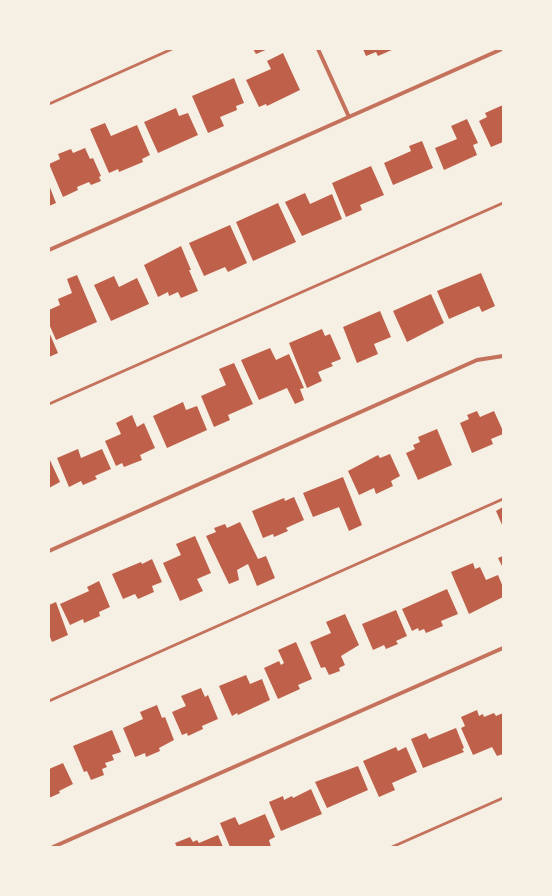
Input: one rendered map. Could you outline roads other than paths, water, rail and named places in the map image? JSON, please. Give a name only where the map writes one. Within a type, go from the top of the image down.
[{"type":"street","points":[[318,49],[349,117]]},
{"type":"street","points":[[49,250],[502,49]]},
{"type":"street","points":[[49,551],[477,360],[503,356]]},
{"type":"street","points":[[53,847],[503,648]]},
{"type":"lane","points":[[49,104],[172,49]]},
{"type":"lane","points":[[49,404],[503,203]]},
{"type":"lane","points":[[49,701],[503,499]]},
{"type":"lane","points":[[392,847],[503,798]]}]
